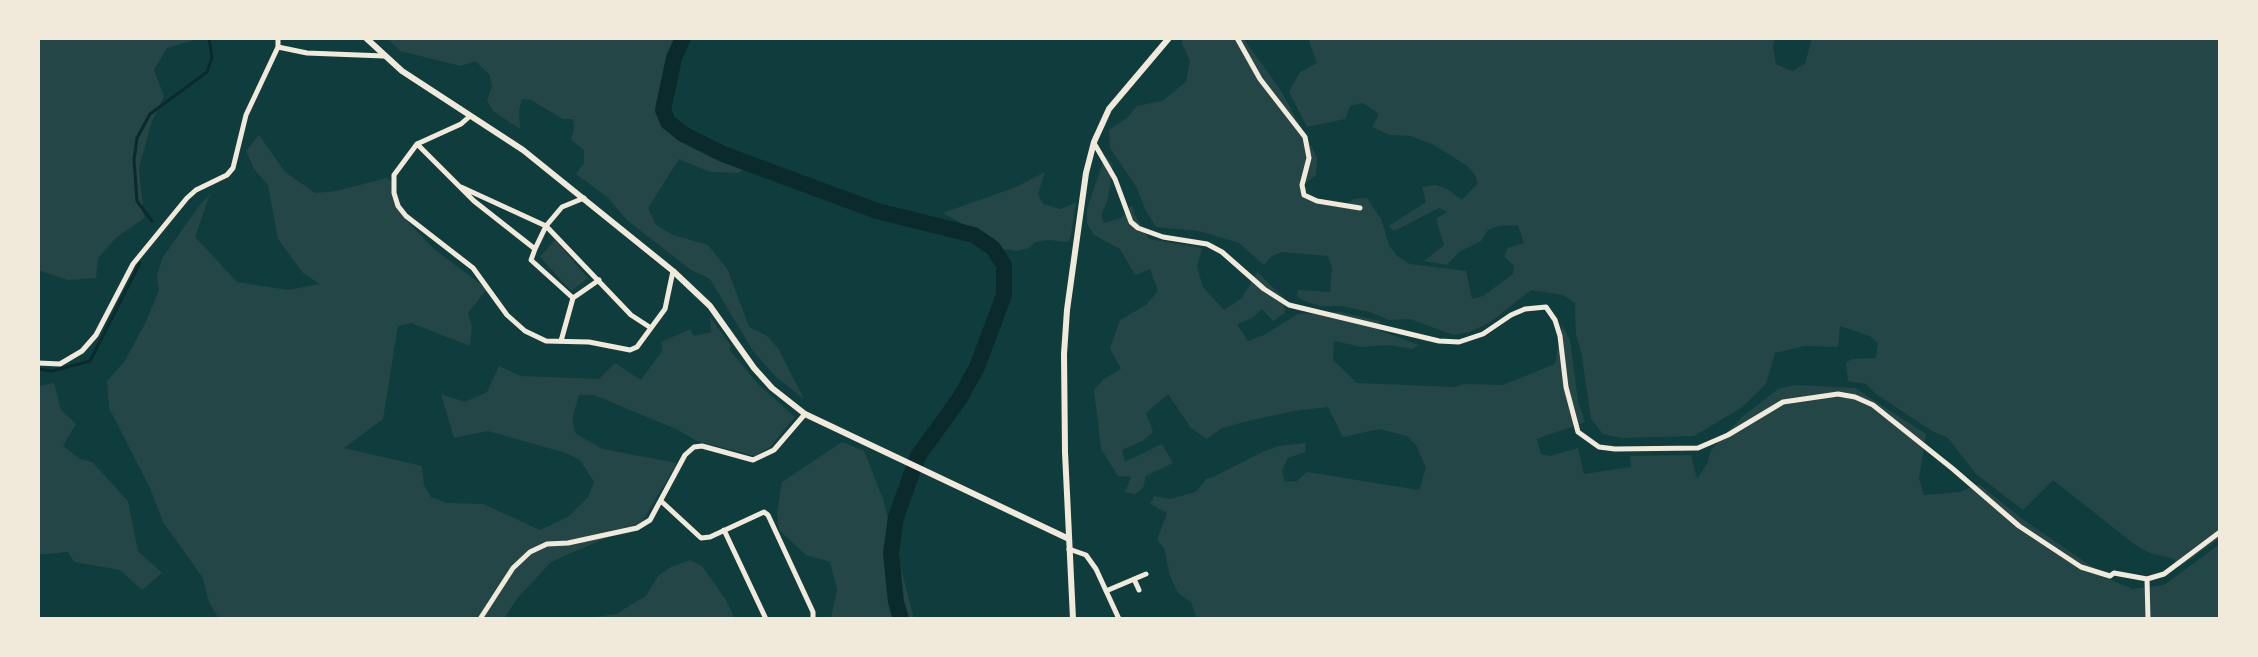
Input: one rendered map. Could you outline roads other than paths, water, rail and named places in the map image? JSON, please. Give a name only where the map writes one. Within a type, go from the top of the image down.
[{"type":"street","points":[[38,363],[60,364],[82,351],[96,335],[133,264],[187,198],[196,190],[227,175],[233,168],[246,115],[278,47],[278,38]]},
{"type":"street","points":[[366,38],[421,84],[523,150],[673,271],[710,306],[763,378],[805,414],[1069,539]]},
{"type":"street","points":[[1073,619],[1063,393],[1064,334],[1086,173],[1094,142],[1116,99],[1169,38]]},
{"type":"street","points":[[1237,38],[1260,79],[1305,137],[1309,158],[1302,185],[1304,195],[1317,201],[1360,208]]},
{"type":"street","points":[[278,47],[307,53],[384,56]]},
{"type":"street","points":[[471,115],[461,124],[417,144],[394,175],[394,193],[398,206],[406,216],[473,268],[507,315],[525,331],[546,341],[589,342],[630,350],[637,347],[669,299],[673,271]]},
{"type":"street","points":[[1094,142],[1115,179],[1127,214],[1138,228],[1155,235],[1207,244],[1222,252],[1264,289],[1289,305],[1439,341],[1459,342],[1483,334],[1525,309],[1546,307],[1555,320],[1560,336],[1566,387],[1578,432],[1599,447],[1698,448],[1728,435],[1783,402],[1838,394],[1873,405],[2019,526],[2081,567],[2110,576],[2114,573],[2147,579],[2164,574],[2220,532]]},
{"type":"street","points":[[417,144],[474,201],[535,249]]},
{"type":"street","points":[[461,187],[546,226],[631,315],[651,328]]},
{"type":"street","points":[[573,298],[531,260],[546,226],[562,207],[584,198]]},
{"type":"street","points":[[561,341],[573,298],[599,280]]},
{"type":"street","points":[[480,619],[513,568],[530,552],[547,544],[568,543],[637,528],[650,520],[685,455],[694,447],[702,446],[753,460],[774,450],[805,414]]},
{"type":"street","points":[[661,501],[701,538],[710,537],[764,512],[768,515],[813,612],[813,619]]},
{"type":"street","points":[[724,530],[766,619]]},
{"type":"street","points":[[1069,549],[1086,555],[1119,619]]},
{"type":"street","points":[[1106,591],[1146,574]]},
{"type":"street","points":[[1134,579],[1139,590]]},
{"type":"street","points":[[2147,579],[2148,619]]},
{"type":"waterway","points":[[152,221],[137,201],[134,160],[137,138],[150,114],[207,72],[212,58],[209,38]]},
{"type":"waterway","points":[[683,38],[674,58],[663,110],[668,122],[683,134],[723,154],[877,211],[974,235],[993,248],[1004,265],[1004,295],[977,367],[960,398],[918,456],[896,517],[891,553],[901,619]]},
{"type":"waterway","points":[[38,369],[52,371],[90,361],[140,263]]}]
